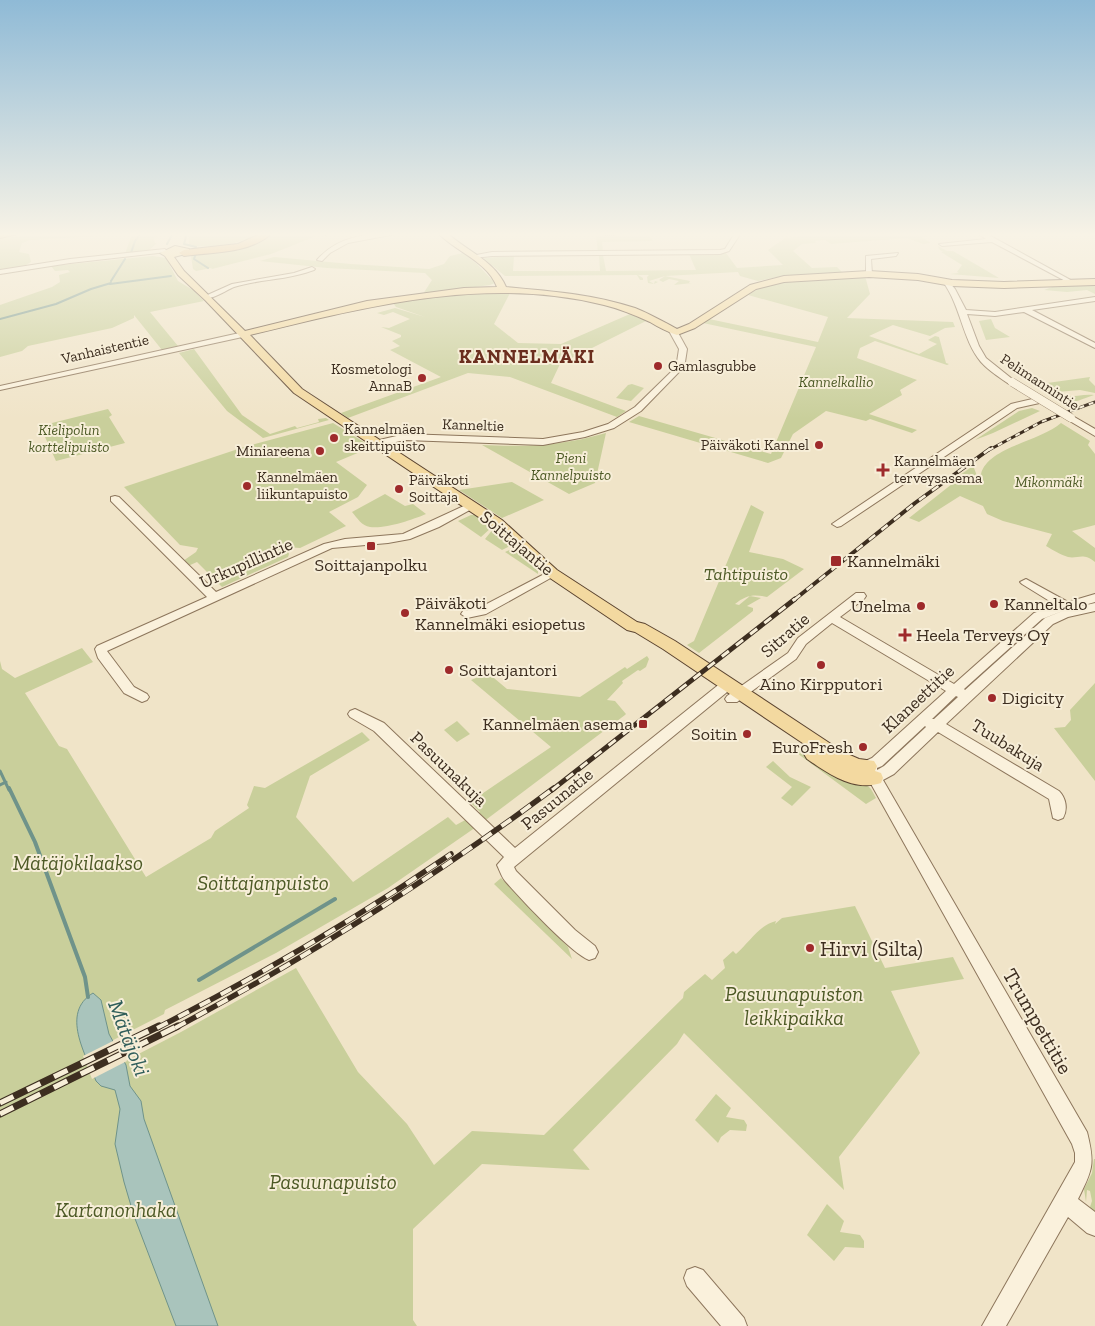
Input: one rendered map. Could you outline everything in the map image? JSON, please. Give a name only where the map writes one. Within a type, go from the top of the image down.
[{"type":"main road","name":"Vanhaistentie","points":[[244,334],[367,304],[435,295]]},
{"type":"main road","name":"Vanhaistentie","points":[[564,295],[576,296],[627,309],[678,331]]},
{"type":"main road","points":[[678,331],[741,295]]},
{"type":"main road","points":[[206,297],[298,391],[378,443]]},
{"type":"main road","name":"Soittajantie","points":[[378,443],[497,522],[552,573],[632,626],[635,632],[660,651],[729,692],[840,772],[858,778],[871,772]]},
{"type":"street","points":[[206,297],[211,295]]},
{"type":"street","name":"Pelimannintie","points":[[960,295],[962,312],[981,357],[990,367],[1095,433]]},
{"type":"street","points":[[962,312],[994,314],[1095,299]]},
{"type":"street","points":[[1026,310],[1095,346]]},
{"type":"street","name":"Kanneltie","points":[[378,443],[405,437],[543,442],[585,434],[611,426],[638,409],[675,372],[682,356],[678,331]]},
{"type":"street","name":"Vanhaistentie","points":[[0,388],[244,334]]},
{"type":"street","points":[[837,524],[1014,406],[1040,400]]},
{"type":"street","points":[[115,499],[214,597]]},
{"type":"street","name":"Urkupillintie","points":[[142,697],[129,690],[102,655],[101,649],[328,546],[341,542],[398,538],[422,530],[472,506]]},
{"type":"street","points":[[467,614],[482,611],[552,573]]},
{"type":"street","points":[[1026,582],[1070,608]]},
{"type":"street","name":"Sitratie","points":[[729,692],[792,656],[802,641],[860,596]]},
{"type":"street","name":"Klaneettitie","points":[[871,772],[889,770],[930,723],[1038,616],[1070,608],[1095,598]]},
{"type":"street","name":"Klaneettitie","points":[[1070,608],[1095,607]]},
{"type":"street","points":[[832,618],[960,693]]},
{"type":"street","name":"Pasuunatie","points":[[514,857],[729,692]]},
{"type":"street","name":"Pasuunakuja","points":[[355,714],[379,727],[514,857]]},
{"type":"street","name":"Tuubakuja","points":[[930,723],[950,731],[1054,795],[1058,800],[1058,814]]},
{"type":"street","name":"Trumpettitie","points":[[871,772],[1080,1139],[1085,1153],[1085,1163],[1065,1202],[992,1326]]},
{"type":"street","points":[[514,857],[505,865],[510,876],[569,935],[589,952]]},
{"type":"street","points":[[1065,1202],[1095,1225]]},
{"type":"street","points":[[694,1278],[736,1326]]},
{"type":"green space","points":[[29,295],[198,295],[204,301],[150,312],[178,346],[162,350],[134,315],[134,318],[112,328],[28,346],[22,351],[0,357],[0,305]]},
{"type":"green space","points":[[452,295],[509,295],[494,324],[518,343],[561,344],[630,314],[646,321],[560,364],[551,383],[626,411],[617,417],[510,377],[468,373],[348,418],[341,413],[441,377],[390,350],[400,346],[392,341],[401,337],[401,335],[381,327],[389,328],[410,319],[393,312],[384,315],[377,313],[395,308],[425,317],[396,307],[393,303]]},
{"type":"green space","name":"Kannelkallio","points":[[748,295],[869,295],[847,318],[953,322],[955,327],[945,328],[930,336],[893,325],[869,336],[919,354],[937,344],[928,340],[935,336],[939,337],[946,363],[949,364],[947,365],[875,341],[860,348],[857,358],[917,380],[900,390],[902,395],[869,414],[917,430],[912,433],[870,419],[866,421],[826,411],[793,434],[781,458],[768,463],[629,422],[639,416],[771,454],[816,347],[703,323],[709,319],[818,342],[828,317]]},
{"type":"green space","points":[[991,319],[995,328],[1010,337],[986,340],[979,321]]},
{"type":"green space","points":[[194,349],[242,415],[270,434],[295,426],[297,428],[319,422],[318,419],[326,418],[329,420],[263,438],[227,411],[179,353]]},
{"type":"green space","points":[[1090,377],[1089,380],[1095,386],[1095,393],[1080,390],[1057,392],[1054,394],[1058,396],[1094,395],[1066,405],[1033,385]]},
{"type":"green space","points":[[632,384],[644,388],[631,401],[616,398],[628,385]]},
{"type":"green space","points":[[1032,408],[1040,411],[975,440],[1019,411]]},
{"type":"green space","name":"Kielipolun korttelipuisto","points":[[108,409],[112,415],[109,417],[125,443],[56,461],[40,426]]},
{"type":"green space","name":"Kannelmäen liikuntapuisto","points":[[333,423],[372,447],[336,462],[367,485],[358,497],[329,512],[346,526],[300,548],[286,547],[289,554],[288,557],[222,587],[197,562],[188,566],[183,561],[196,552],[198,548],[180,545],[124,487],[244,447]]},
{"type":"green space","name":"Mikonmäki","points":[[1061,423],[1090,441],[1088,445],[1095,454],[1095,525],[1072,531],[1095,548],[1095,562],[1087,557],[1068,557],[1060,554],[1046,546],[1052,534],[1003,521],[987,514],[983,506],[960,496],[919,522],[909,518],[952,484],[950,482],[970,468],[974,468],[977,476],[981,474],[994,457],[1016,445],[1041,435]]},
{"type":"green space","name":"Pieni Kannelpuisto","points":[[606,433],[595,483],[569,494],[482,445],[544,445],[574,441]]},
{"type":"green space","points":[[512,482],[544,500],[502,518],[459,490]]},
{"type":"green space","points":[[385,494],[405,506],[413,504],[426,514],[398,524],[370,527],[360,521],[352,512]]},
{"type":"green space","name":"Tahtipuisto","points":[[751,505],[764,512],[749,552],[783,559],[804,569],[767,597],[750,596],[761,598],[747,606],[753,608],[753,611],[699,653],[687,645],[694,641]],"holes":[[[750,596],[739,605],[735,604],[743,599]]]},
{"type":"green space","points":[[471,515],[476,515],[492,527],[481,537],[458,521]]},
{"type":"green space","points":[[494,528],[514,544],[502,550],[485,539]]},
{"type":"green space","points":[[516,547],[538,571],[538,574],[505,552]]},
{"type":"green space","points":[[82,648],[93,662],[25,693],[59,746],[67,749],[146,877],[211,838],[215,831],[249,808],[247,805],[254,786],[265,788],[362,732],[370,740],[310,776],[296,817],[353,882],[448,817],[456,825],[480,812],[470,802],[551,747],[471,680],[488,673],[507,689],[580,697],[625,667],[627,669],[647,656],[649,659],[646,667],[622,681],[623,683],[607,700],[615,701],[625,715],[479,825],[388,888],[276,953],[165,1010],[164,1014],[86,1054],[94,1077],[181,1032],[296,968],[358,1072],[407,1124],[434,1165],[472,1131],[544,1135],[683,998],[684,992],[705,974],[712,980],[725,968],[723,960],[733,951],[736,954],[764,926],[776,921],[775,924],[782,918],[855,906],[885,968],[953,957],[964,979],[891,991],[920,1053],[839,1157],[844,1190],[684,1033],[677,1044],[573,1150],[590,1170],[482,1164],[413,1229],[413,1320],[417,1326],[0,1326],[0,661],[2,669],[15,678]]},
{"type":"green space","points":[[1095,683],[1095,781],[1054,728],[1065,727],[1071,720],[1070,710]]},
{"type":"green space","points":[[457,721],[470,734],[457,742],[444,730]]},
{"type":"green space","points":[[786,745],[803,752],[840,776],[866,784],[876,798],[866,804]]},
{"type":"green space","points":[[773,761],[790,777],[811,787],[792,806],[781,798],[792,787],[766,767]]},
{"type":"green space","points":[[501,878],[568,947],[572,959],[494,884]]},
{"type":"green space","points":[[716,1094],[731,1108],[726,1117],[744,1120],[747,1125],[746,1131],[730,1130],[721,1137],[718,1143],[695,1120]]},
{"type":"green space","points":[[1094,1159],[1095,1212],[1090,1207],[1092,1201],[1090,1191],[1087,1190],[1086,1202],[1084,1189],[1092,1173]]},
{"type":"green space","points":[[827,1204],[844,1221],[840,1232],[860,1235],[864,1241],[864,1248],[845,1247],[834,1261],[807,1235]]},
{"type":"water","points":[[93,993],[101,1000],[109,1034],[126,1065],[130,1086],[141,1101],[144,1119],[218,1326],[176,1326],[134,1216],[115,1144],[120,1109],[115,1090],[101,1086],[96,1081],[78,1035],[78,1012],[83,1001]]},
{"type":"pier","points":[[115,1040],[127,1061],[92,1079],[83,1056]]},
{"type":"waterway","points":[[0,319],[56,304],[77,295]]},
{"type":"waterway","name":"Mätäjoki","points":[[0,771],[5,782]]},
{"type":"waterway","name":"Mätäjoki","points":[[0,785],[5,782]]},
{"type":"waterway","name":"Mätäjoki","points":[[5,782],[9,790]]},
{"type":"waterway","name":"Mätäjoki","points":[[9,788],[35,842],[85,977],[88,997]]},
{"type":"waterway","points":[[199,980],[335,899]]},
{"type":"railway","points":[[989,450],[1041,422],[1095,402]]},
{"type":"railway","points":[[794,600],[915,503],[991,448]]},
{"type":"railway","points":[[552,790],[795,599]]},
{"type":"railway","points":[[175,1028],[225,1001],[369,915],[416,885],[554,788]]},
{"type":"railway","points":[[157,1028],[307,946],[451,854]]},
{"type":"railway","points":[[0,1103],[159,1026]]},
{"type":"railway","points":[[0,1114],[178,1026]]},
{"type":"place","name":"Gamlasgubbe","points":[[658,366]]},
{"type":"place","name":"Kosmetologi AnnaB","points":[[422,378]]},
{"type":"place","name":"Kannelmäen skeittipuisto","points":[[334,438]]},
{"type":"place","name":"Päiväkoti Kannel","points":[[819,445]]},
{"type":"place","name":"Miniareena","points":[[320,451]]},
{"type":"place","name":"Kannelmäen terveysasema","points":[[883,470]]},
{"type":"place","name":"Kannelmäen liikuntapuisto","points":[[247,486]]},
{"type":"place","name":"Päiväkoti Soittaja","points":[[399,489]]},
{"type":"place","name":"Soittajanpolku","points":[[371,546]]},
{"type":"place","name":"Kannelmäki","points":[[836,561]]},
{"type":"place","name":"Kanneltalo","points":[[994,604]]},
{"type":"place","name":"Unelma","points":[[921,606]]},
{"type":"place","name":"Päiväkoti Kannelmäki esiopetus","points":[[405,613]]},
{"type":"place","name":"Heela Terveys Oy","points":[[905,635]]},
{"type":"place","name":"Aino Kirpputori","points":[[821,665]]},
{"type":"place","name":"Soittajantori","points":[[449,670]]},
{"type":"place","name":"Digicity","points":[[992,698]]},
{"type":"place","name":"Kannelmäen asema","points":[[643,724]]},
{"type":"place","name":"Soitin","points":[[747,734]]},
{"type":"place","name":"EuroFresh","points":[[863,747]]},
{"type":"place","name":"Hirvi (Silta)","points":[[810,948]]},
{"type":"district","name":"KANNELMÄKI","points":[[527,356]]},
{"type":"park label","name":"Mätäjokilaakso","points":[[78,862]]},
{"type":"park label","name":"Soittajanpuisto","points":[[263,882]]},
{"type":"park label","name":"Pasuunapuiston leikkipaikka","points":[[794,1005]]},
{"type":"park label","name":"Pasuunapuisto","points":[[333,1181]]},
{"type":"park label","name":"Kartanonhaka","points":[[116,1209]]}]
